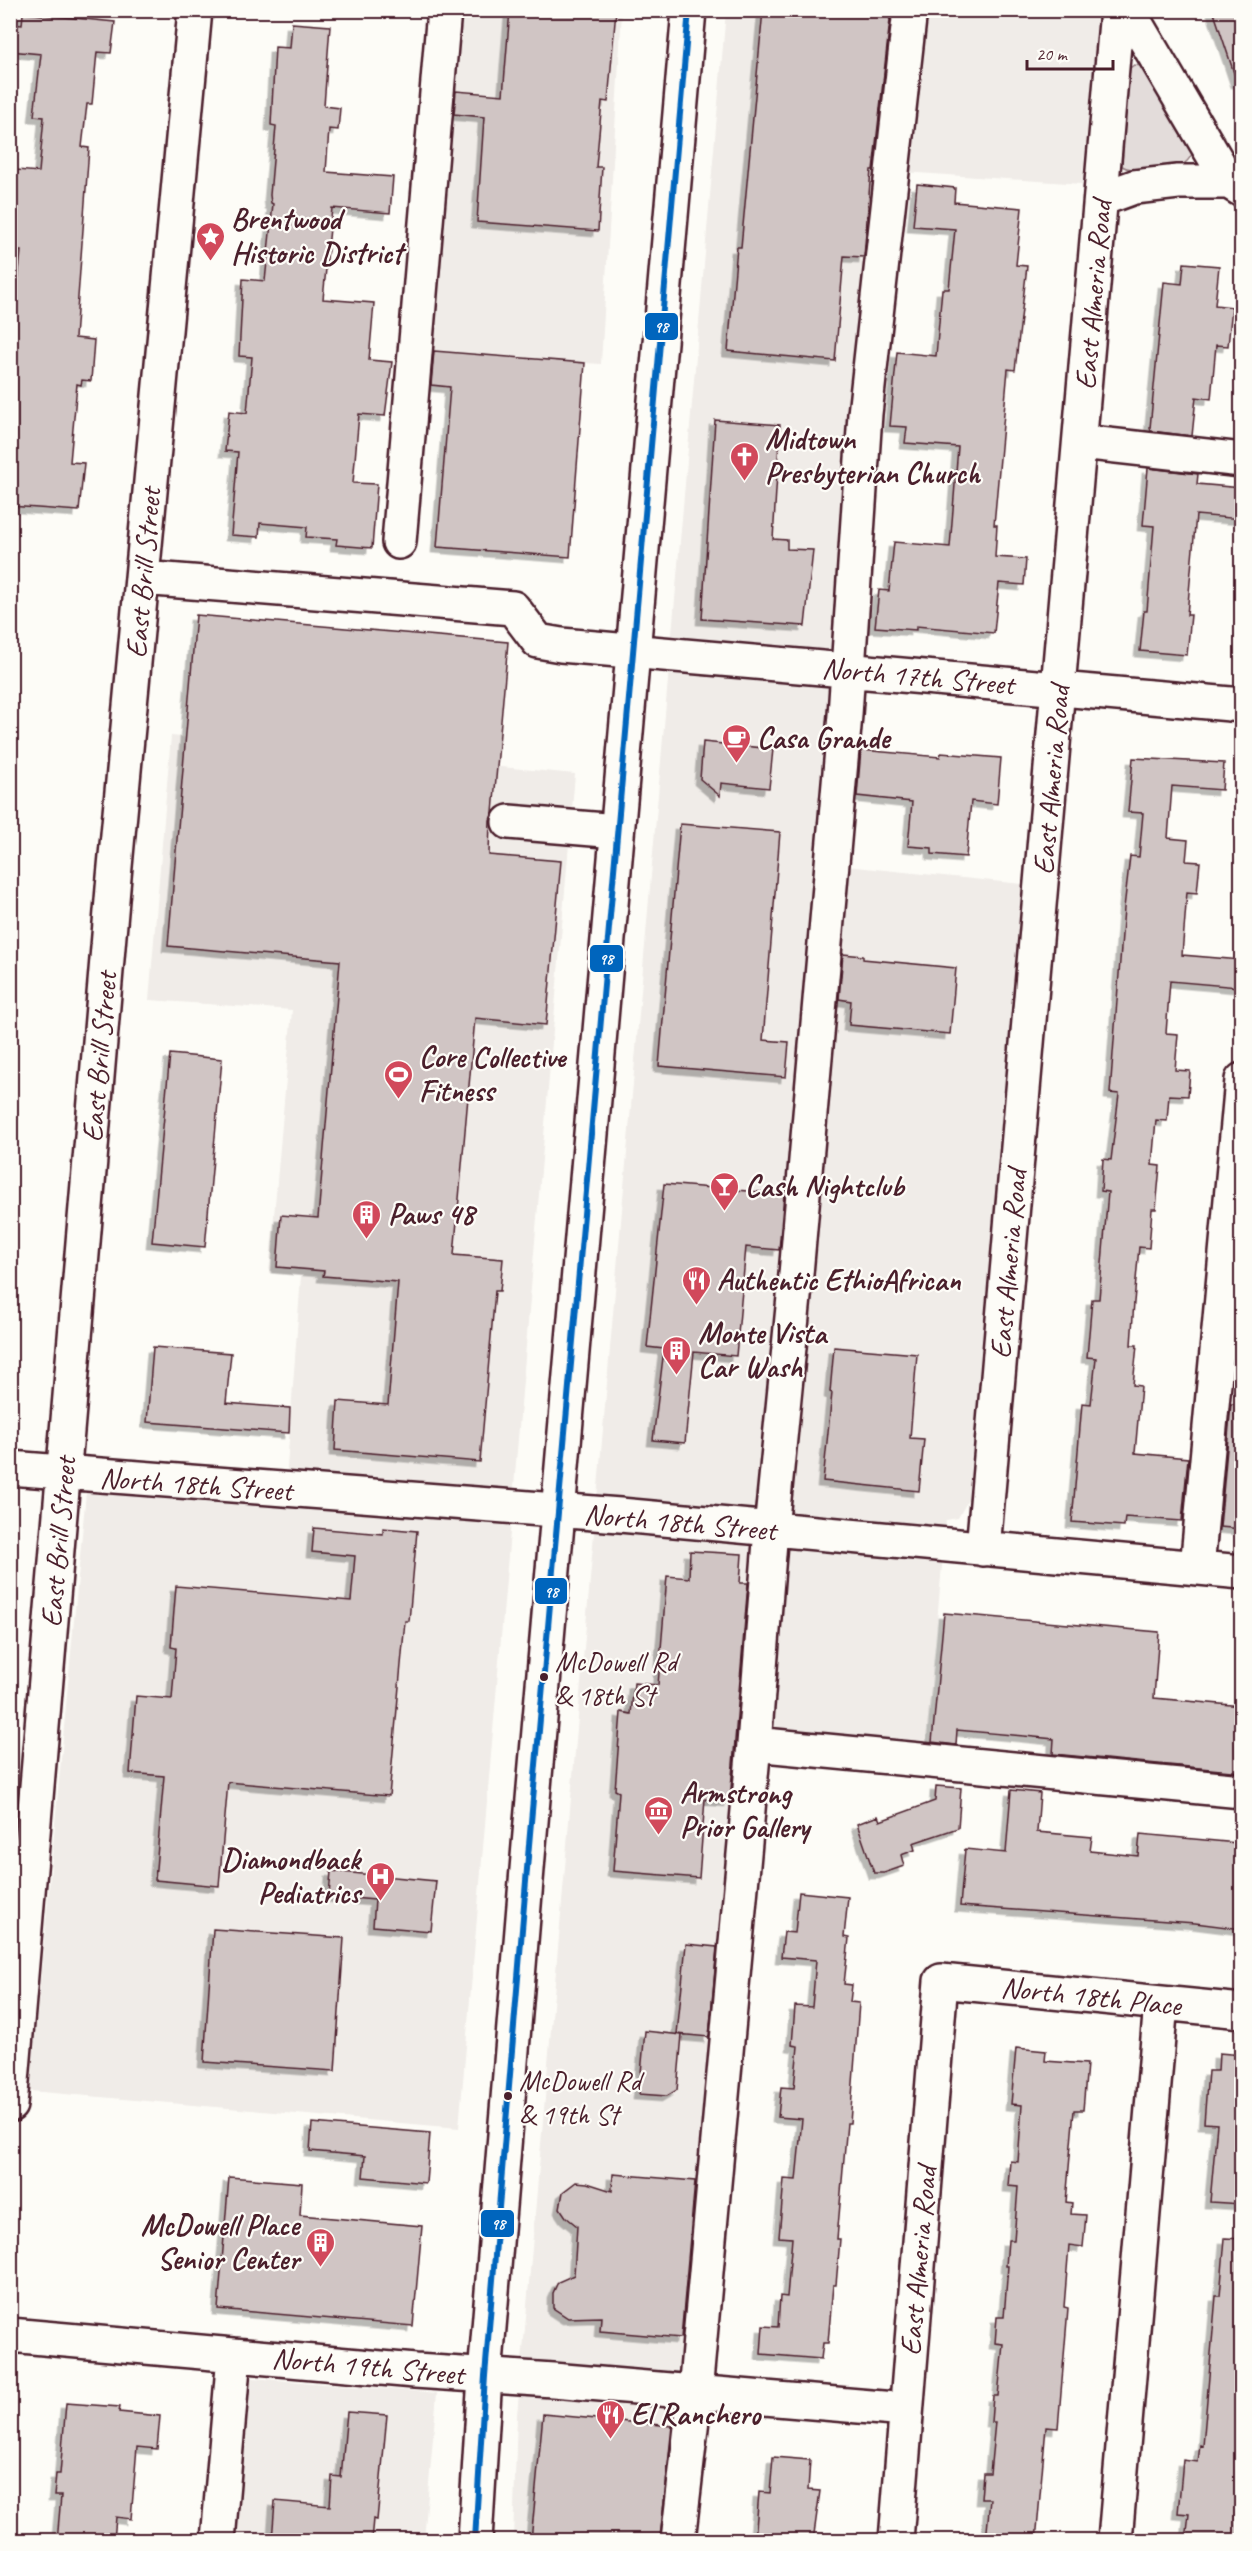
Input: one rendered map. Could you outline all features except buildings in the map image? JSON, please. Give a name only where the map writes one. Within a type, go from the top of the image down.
[{"type":"street","name":"East Brill Street","points":[[10,2105],[142,578],[195,10]]},
{"type":"street","points":[[399,542],[444,10]]},
{"type":"street","points":[[475,2541],[484,2376],[688,10]]},
{"type":"street","points":[[678,2541],[695,2393],[754,1744],[771,1529],[794,1297],[848,670],[865,414],[909,19],[907,10]]},
{"type":"street","name":"East Almeria Road","points":[[983,1549],[1117,10]]},
{"type":"street","points":[[1128,10],[1235,186]]},
{"type":"street","points":[[1101,199],[1134,187],[1178,182],[1235,186]]},
{"type":"street","points":[[1081,442],[1242,460]]},
{"type":"street","name":"North 17th Street","points":[[142,578],[513,608],[538,641],[1242,705]]},
{"type":"street","points":[[509,822],[617,831]]},
{"type":"street","points":[[1197,1568],[1242,1080]]},
{"type":"street","name":"North 18th Street","points":[[10,1468],[620,1515],[1242,1572]]},
{"type":"street","points":[[754,1744],[1242,1791]]},
{"type":"street","name":"East Almeria Road","points":[[896,2541],[941,1981]]},
{"type":"street","name":"North 18th Place","points":[[941,1981],[1242,2011]]},
{"type":"street","points":[[1115,2541],[1161,2003]]},
{"type":"street","name":"North 19th Street","points":[[10,2335],[906,2410]]},
{"type":"street","points":[[218,2541],[234,2355]]},
{"type":"shaded area","points":[[455,11],[622,11],[601,364],[425,353]]},
{"type":"shaded area","points":[[726,11],[1098,11],[1082,184],[903,172],[816,863],[1022,884],[968,1500],[958,1518],[946,1520],[925,1758],[768,1743],[687,2540],[513,2540],[517,2415]]},
{"type":"shaded area","points":[[1134,65],[1142,66],[1193,152],[1185,164],[1159,170],[1142,170],[1122,166],[1127,81],[1130,68]]},
{"type":"shaded area","points":[[171,736],[575,774],[459,2128],[30,2091],[86,1492],[284,1508],[301,1276],[269,1273],[292,1010],[149,1000]]},
{"type":"shaded area","points":[[241,2377],[437,2393],[424,2540],[228,2540]]},
{"type":"transit line","name":"98","points":[[475,2540],[485,2376],[529,1845],[689,10]]},
{"type":"place","name":"Brentwood Historic District","points":[[210,262]]},
{"type":"place","name":"Midtown Presbyterian Church","points":[[744,482]]},
{"type":"place","name":"Casa Grande","points":[[736,764]]},
{"type":"place","name":"Core Collective Fitness","points":[[398,1100]]},
{"type":"place","name":"Cash Nightclub","points":[[724,1212]]},
{"type":"place","name":"Paws 48","points":[[367,1240]]},
{"type":"place","name":"Authentic EthioAfrican","points":[[696,1306]]},
{"type":"place","name":"Monte Vista Car Wash","points":[[677,1376]]},
{"type":"place","name":"McDowell Rd & 18th St","points":[[544,1677]]},
{"type":"place","name":"Armstrong Prior Gallery","points":[[659,1836]]},
{"type":"place","name":"Diamondback Pediatrics","points":[[381,1902]]},
{"type":"place","name":"McDowell Rd & 19th St","points":[[508,2096]]},
{"type":"place","name":"McDowell Place Senior Center","points":[[320,2268]]},
{"type":"place","name":"El Ranchero","points":[[610,2440]]}]
